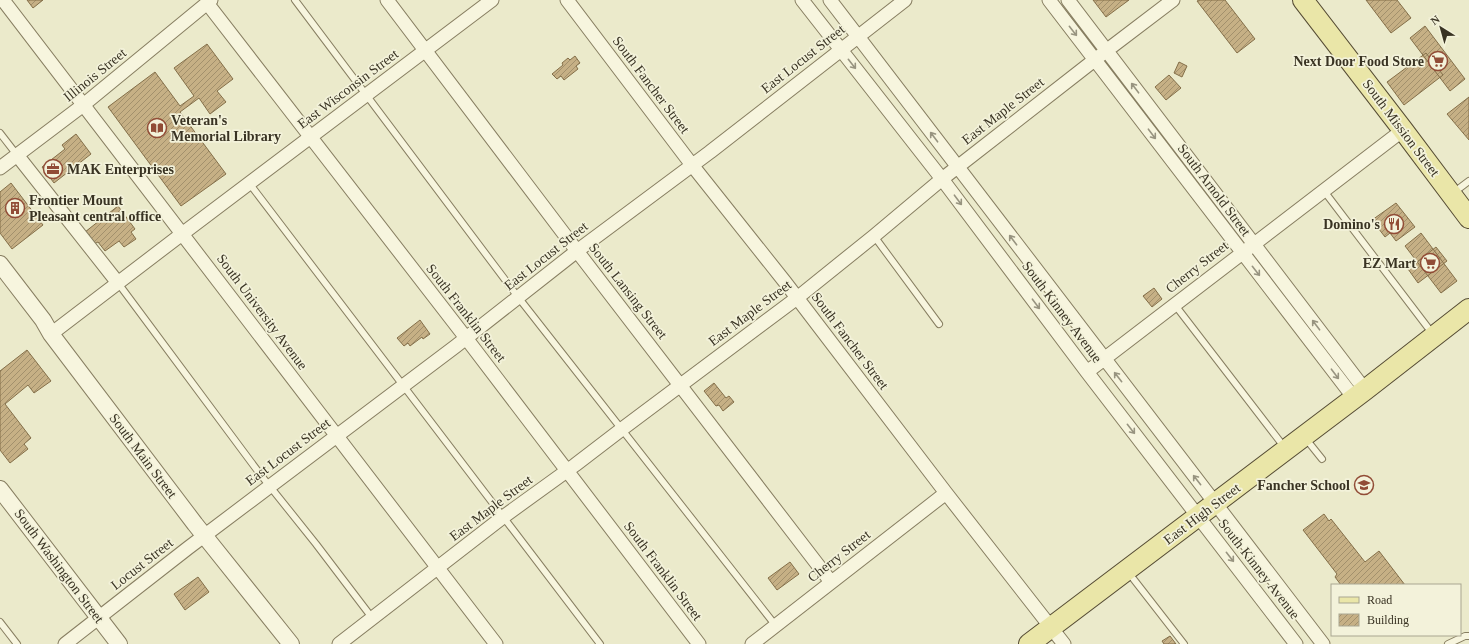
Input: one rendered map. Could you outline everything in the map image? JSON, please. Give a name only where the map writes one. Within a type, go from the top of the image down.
[{"type":"main road","name":"South Mission Street","points":[[1303,0],[1469,218]]},
{"type":"main road","name":"East High Street","points":[[1029,644],[1215,504],[1469,309]]},
{"type":"street","name":"South University Avenue","points":[[3,0],[82,106],[337,435],[496,644]]},
{"type":"street","name":"South Lansing Street","points":[[387,0],[831,582]]},
{"type":"street","name":"East Wisconsin Street","points":[[51,334],[492,0]]},
{"type":"street","name":"South Fancher Street","points":[[567,0],[692,166],[797,298],[1064,644]]},
{"type":"street","name":"South Kinney Avenue","points":[[802,0],[942,179],[1087,372],[1296,644]]},
{"type":"street","name":"South Kinney Avenue","points":[[830,0],[1323,644]]},
{"type":"street","name":"East Locust Street","points":[[205,536],[466,338],[577,251],[692,166],[905,0]]},
{"type":"street","name":"South Arnold Street","points":[[1049,0],[1242,253],[1359,394]]},
{"type":"street","name":"South Arnold Street","points":[[1068,0],[1254,243],[1359,394]]},
{"type":"street","name":"East Maple Street","points":[[339,644],[504,517],[797,298],[942,179],[1106,50],[1173,0]]},
{"type":"street","name":"Illinois Street","points":[[0,168],[82,106],[209,2]]},
{"type":"street","name":"South Franklin Street","points":[[209,2],[311,138],[466,338],[566,472],[699,644]]},
{"type":"street","name":"Cherry Street","points":[[1087,372],[1403,130]]},
{"type":"street","points":[[17,156],[118,283]]},
{"type":"street","name":"South Main Street","points":[[0,264],[43,320],[51,334],[205,536],[291,644]]},
{"type":"street","name":"South Washington Street","points":[[0,489],[119,644]]},
{"type":"street","name":"Cherry Street","points":[[752,644],[946,493]]},
{"type":"street","name":"Locust Street","points":[[65,644],[205,536]]},
{"type":"lane","points":[[295,0],[518,297],[776,626]]},
{"type":"lane","points":[[0,133],[17,156]]},
{"type":"lane","points":[[1451,194],[1469,181]]},
{"type":"lane","points":[[249,183],[600,644]]},
{"type":"lane","points":[[1324,191],[1434,336]]},
{"type":"lane","points":[[874,236],[939,324]]},
{"type":"lane","points":[[118,283],[372,619]]},
{"type":"lane","points":[[1175,305],[1286,449]]},
{"type":"lane","points":[[1304,436],[1322,459]]},
{"type":"lane","points":[[1127,570],[1184,644]]},
{"type":"lane","points":[[0,622],[17,644]]},
{"type":"lane","points":[[1448,644],[1465,636],[1469,636]]},
{"type":"building","points":[[27,0],[43,0],[33,8]]},
{"type":"building","points":[[1093,0],[1129,0],[1106,17]]},
{"type":"building","points":[[1225,0],[1255,39],[1237,53],[1197,1]]},
{"type":"building","points":[[1366,0],[1397,0],[1411,18],[1391,33]]},
{"type":"building","points":[[1425,26],[1465,79],[1450,91],[1410,38]]},
{"type":"building","points":[[207,44],[233,79],[217,91],[226,102],[210,114],[199,98],[180,112],[226,174],[181,206],[108,107],[155,72],[180,106],[194,96],[174,68]]},
{"type":"building","points":[[1426,53],[1443,75],[1404,105],[1387,82]]},
{"type":"building","points":[[575,56],[580,63],[576,66],[578,69],[564,80],[561,76],[557,79],[552,74],[563,65],[562,63],[568,58],[570,60]]},
{"type":"building","points":[[1179,62],[1187,66],[1182,77],[1174,73]]},
{"type":"building","points":[[1169,75],[1181,88],[1166,100],[1155,87]]},
{"type":"building","points":[[1469,97],[1469,140],[1447,114]]},
{"type":"building","points":[[76,134],[91,154],[54,183],[42,167],[65,149],[62,145]]},
{"type":"building","name":"Frontier Mount Pleasant central office","points":[[11,183],[43,225],[12,249],[0,233],[0,192]]},
{"type":"building","name":"Domino's","points":[[1396,203],[1415,227],[1396,241],[1390,233],[1385,237],[1372,220]]},
{"type":"building","points":[[118,206],[135,229],[131,232],[136,239],[124,247],[119,241],[105,251],[98,242],[94,244],[85,232]]},
{"type":"building","points":[[1421,233],[1457,281],[1441,293],[1405,246]]},
{"type":"building","points":[[1436,247],[1447,261],[1418,283],[1408,269]]},
{"type":"building","points":[[1154,288],[1162,299],[1152,307],[1143,296]]},
{"type":"building","points":[[420,320],[430,334],[423,339],[422,337],[410,346],[408,343],[404,346],[397,338]]},
{"type":"building","points":[[27,350],[51,381],[34,393],[28,385],[5,404],[31,438],[24,444],[28,449],[10,463],[0,450],[0,371]]},
{"type":"building","points":[[714,383],[726,398],[729,396],[734,402],[723,411],[719,405],[716,406],[704,391]]},
{"type":"building","name":"Fancher School","points":[[1324,514],[1329,521],[1331,519],[1365,562],[1379,551],[1404,584],[1340,584],[1335,577],[1337,574],[1303,530]]},
{"type":"building","points":[[790,562],[799,574],[777,590],[768,578]]},
{"type":"building","points":[[198,577],[209,592],[185,610],[174,594]]},
{"type":"building","points":[[1170,636],[1176,644],[1164,644],[1162,641]]},
{"type":"place","name":"Next Door Food Store","points":[[1438,61]]},
{"type":"place","name":"Veteran's Memorial Library","points":[[157,128]]},
{"type":"place","name":"MAK Enterprises","points":[[53,169]]},
{"type":"place","name":"Frontier Mount Pleasant central office","points":[[15,208]]},
{"type":"place","name":"Domino's","points":[[1394,224]]},
{"type":"place","name":"EZ Mart","points":[[1430,263]]},
{"type":"place","name":"Fancher School","points":[[1364,485]]}]
